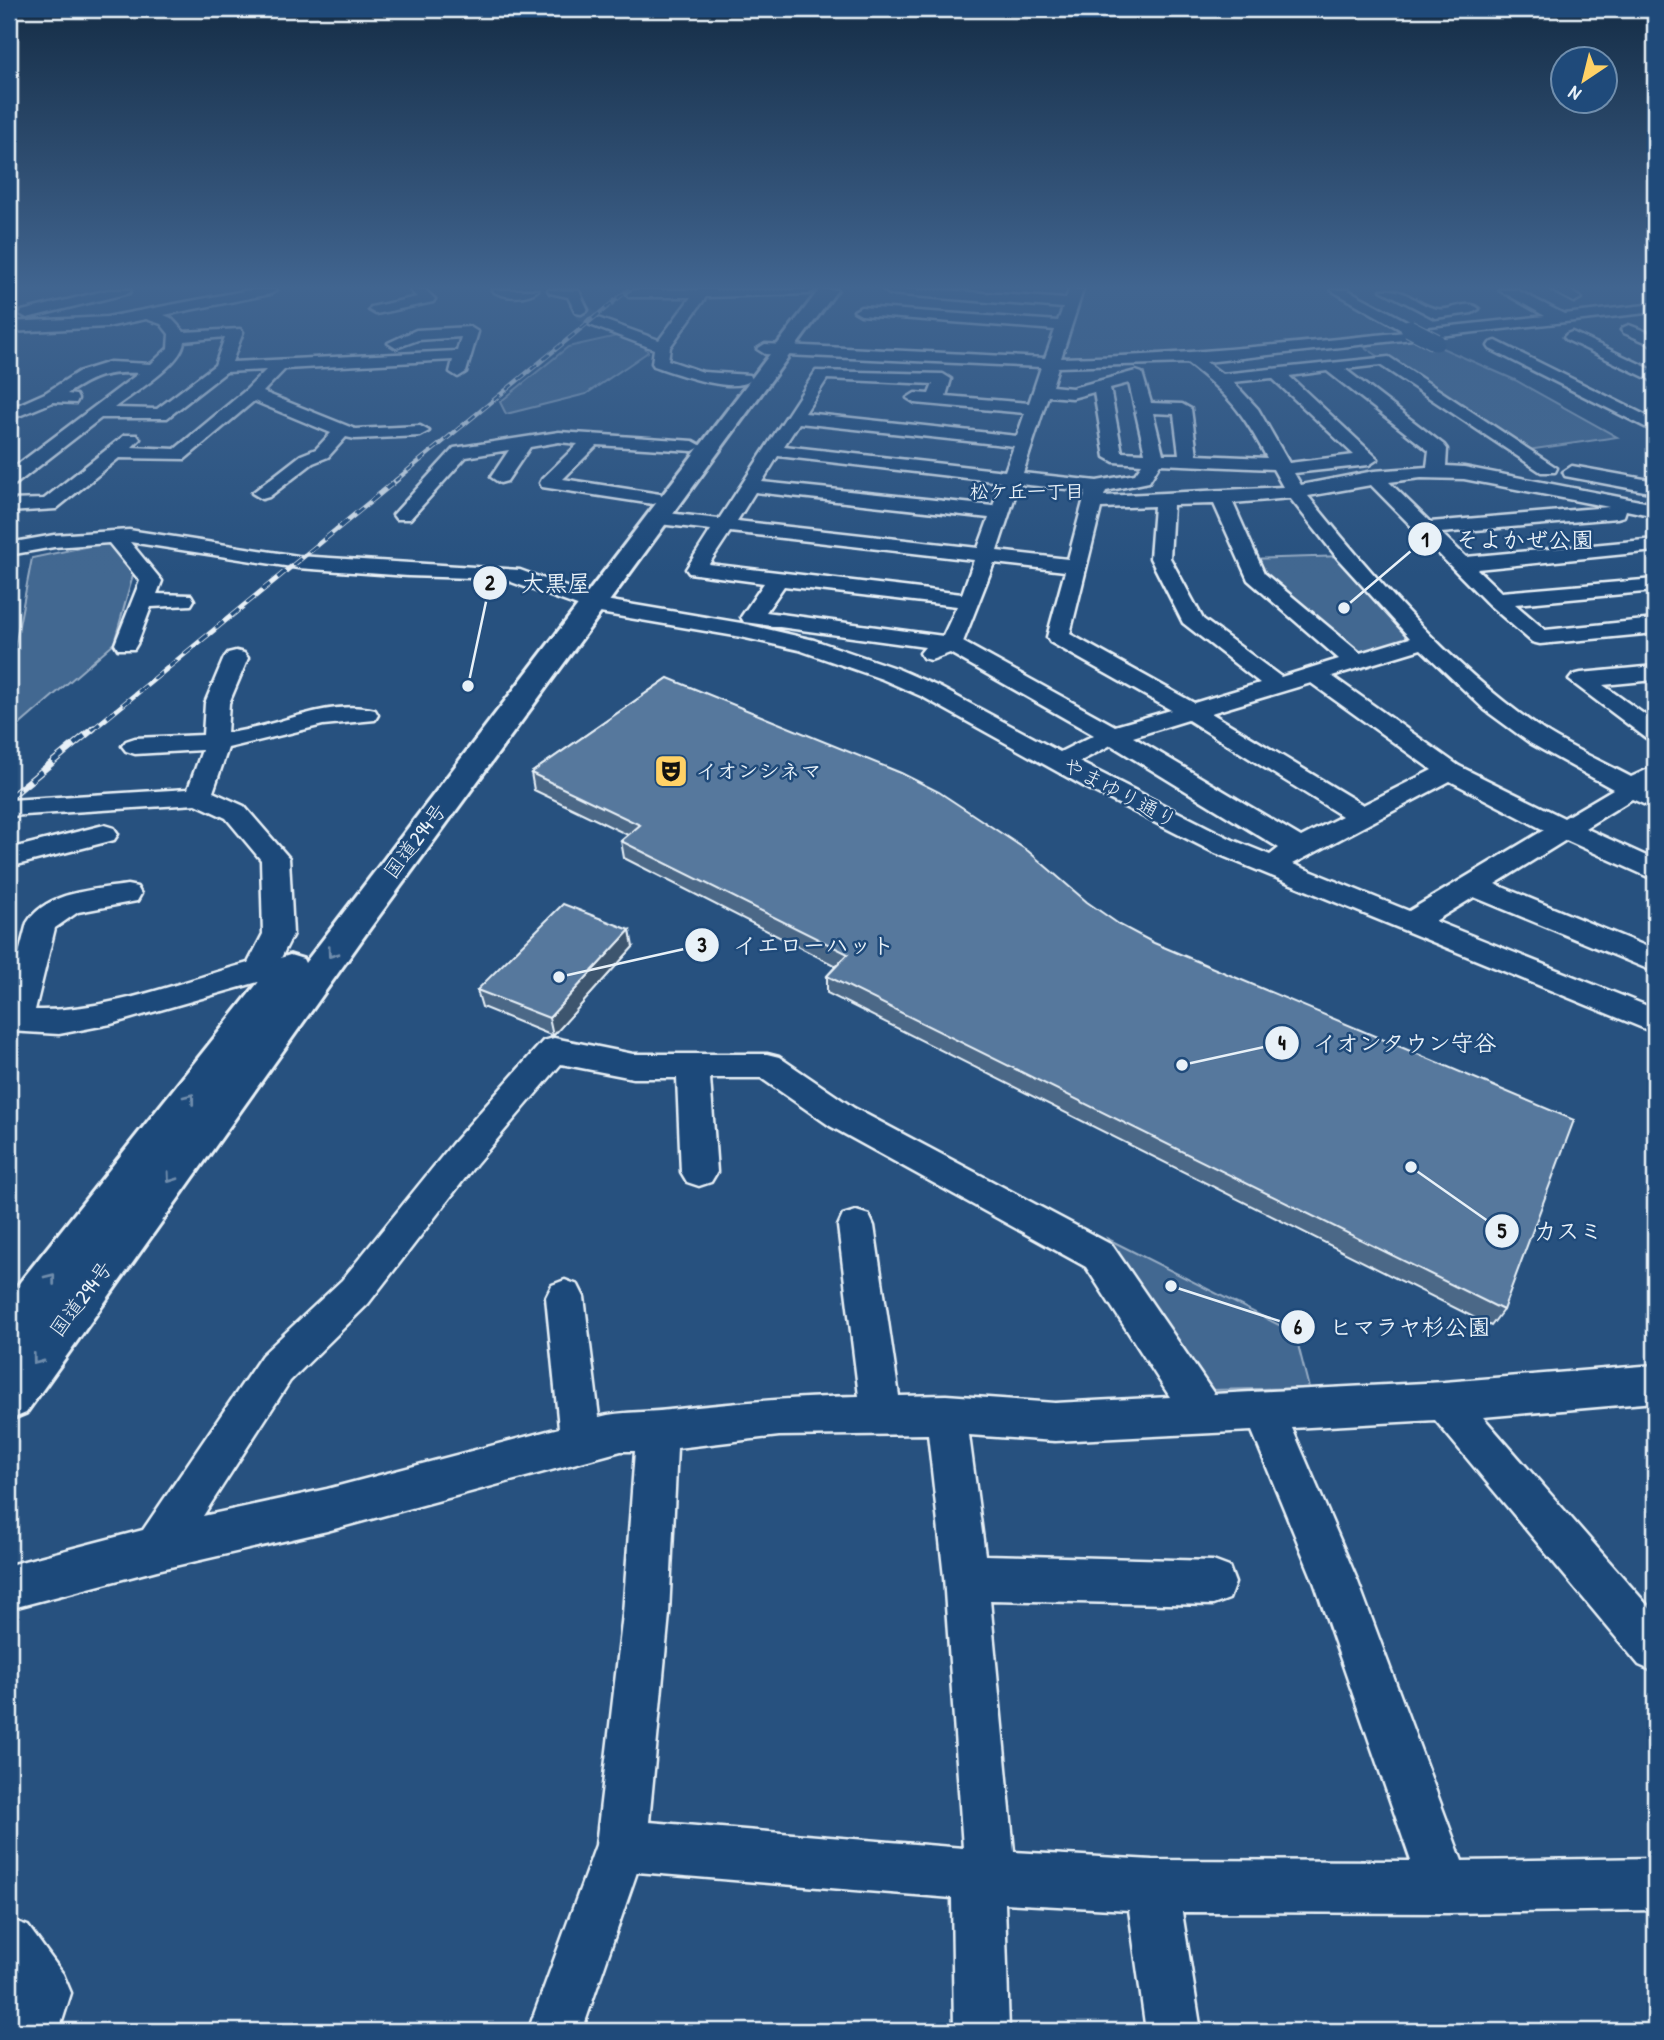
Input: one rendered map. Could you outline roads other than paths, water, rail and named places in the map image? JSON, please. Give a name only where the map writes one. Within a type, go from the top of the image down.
[{"type":"highway","name":"国道294号","points":[[656,508],[693,446],[739,385]]},
{"type":"highway","name":"国道294号","points":[[9,1332],[284,978],[585,602],[748,385]]},
{"type":"highway","name":"国道294号","points":[[9,1397],[284,978]]},
{"type":"street","points":[[9,415],[51,397],[69,385]]},
{"type":"street","points":[[97,385],[131,396],[161,414]]},
{"type":"street","points":[[9,480],[131,396],[141,385]]},
{"type":"street","points":[[9,506],[49,505],[199,385]]},
{"type":"street","points":[[116,452],[179,455],[260,385]]},
{"type":"street","points":[[815,385],[696,569],[970,601]]},
{"type":"street","points":[[936,399],[941,385]]},
{"type":"street","points":[[890,674],[951,644],[970,601],[1044,385]]},
{"type":"street","points":[[898,397],[1039,399],[1097,385]]},
{"type":"street","points":[[1101,385],[1114,457],[1282,467],[1375,464],[1437,470],[1649,509]]},
{"type":"street","points":[[1095,495],[1142,478],[1154,458],[1138,385]]},
{"type":"street","points":[[1224,385],[1252,414],[1295,492],[1346,556],[1425,641],[1494,705],[1539,738],[1655,801]]},
{"type":"street","points":[[1289,385],[1375,464],[1425,528],[1496,599],[1540,637],[1655,626]]},
{"type":"street","points":[[1356,385],[1438,449]]},
{"type":"street","points":[[1422,385],[1548,468]]},
{"type":"street","points":[[1574,385],[1654,425]]},
{"type":"street","points":[[252,394],[355,434],[420,431]]},
{"type":"street","points":[[809,394],[834,395]]},
{"type":"street","points":[[51,397],[186,395]]},
{"type":"street","points":[[1144,408],[1182,409],[1189,460]]},
{"type":"street","points":[[793,417],[1024,442]]},
{"type":"street","points":[[262,493],[307,459],[321,453],[342,431]]},
{"type":"street","points":[[403,515],[460,452],[559,437],[693,446]]},
{"type":"street","points":[[593,439],[543,489],[656,508],[723,526],[1078,566]]},
{"type":"street","points":[[500,477],[524,442]]},
{"type":"street","points":[[1437,470],[1438,449]]},
{"type":"street","points":[[1410,453],[1438,449],[1462,453]]},
{"type":"street","points":[[771,450],[1012,477],[1095,495],[1164,499],[1295,492],[1375,464]]},
{"type":"street","points":[[1499,460],[1655,487]]},
{"type":"street","points":[[749,486],[1000,513]]},
{"type":"street","points":[[1563,492],[1655,564]]},
{"type":"street","points":[[1095,495],[1058,637],[1191,711],[1361,816]]},
{"type":"street","points":[[1220,496],[1255,576],[1356,662]]},
{"type":"street","points":[[1164,499],[1160,558],[1194,623],[1277,685]]},
{"type":"street","points":[[1425,528],[1593,516],[1649,509]]},
{"type":"street","points":[[114,536],[155,587],[183,600]]},
{"type":"street","name":"やまゆり通り","points":[[9,549],[54,541],[114,536],[165,540],[237,555],[298,562],[503,573],[520,576],[585,602],[772,637],[890,674],[931,692],[1176,823],[1268,865],[1655,1022]]},
{"type":"street","points":[[1461,564],[1655,545]]},
{"type":"street","points":[[778,578],[752,617],[951,644],[1112,735],[1301,849]]},
{"type":"street","points":[[1496,599],[1655,585]]},
{"type":"street","points":[[126,644],[155,587]]},
{"type":"street","points":[[1060,762],[1112,735],[1425,641]]},
{"type":"street","points":[[198,796],[218,743],[215,731],[216,703],[236,658]]},
{"type":"street","points":[[1655,673],[1581,680],[1655,733]]},
{"type":"street","points":[[1314,674],[1450,771],[1566,830],[1655,871]]},
{"type":"street","points":[[135,746],[218,743],[322,718],[366,715]]},
{"type":"street","points":[[1268,865],[1450,771]]},
{"type":"street","points":[[1411,923],[1655,774]]},
{"type":"street","points":[[10,808],[198,796],[235,812],[275,858],[278,934],[284,978],[111,1013],[59,1021],[13,1020],[42,923],[70,904],[127,894]]},
{"type":"street","points":[[9,858],[104,834]]},
{"type":"street","points":[[1473,886],[1655,962]]},
{"type":"street","points":[[157,1548],[276,1368],[355,1292],[464,1154],[554,1050],[633,1066],[767,1066],[842,1116],[1099,1256],[1204,1414]]},
{"type":"street","points":[[693,1066],[699,1172]]},
{"type":"street","points":[[856,1226],[882,1415]]},
{"type":"street","points":[[565,1297],[581,1442]]},
{"type":"street","points":[[9,1587],[157,1548],[327,1510],[621,1431],[657,1431],[779,1417],[946,1415],[1055,1422],[1444,1401],[1655,1383]]},
{"type":"street","points":[[1444,1401],[1647,1628]]},
{"type":"street","points":[[1264,1411],[1336,1582],[1446,1887]]},
{"type":"street","points":[[946,1415],[966,1577],[985,1875],[981,2031]]},
{"type":"street","points":[[555,2031],[621,1844],[646,1614],[657,1431]]},
{"type":"street","points":[[966,1577],[1213,1583]]},
{"type":"street","points":[[621,1844],[985,1875],[1152,1886],[1446,1887],[1655,1884]]},
{"type":"street","points":[[1152,1886],[1173,2031]]},
{"type":"street","points":[[9,1945],[44,1993],[32,2031]]},
{"type":"railway","points":[[395,481],[512,385]]},
{"type":"railway","points":[[92,730],[398,479]]},
{"type":"railway","points":[[9,798],[94,728]]},
{"type":"place","name":"そよかぜ公園","points":[[1344,608]]},
{"type":"place","name":"大黒屋","points":[[468,686]]},
{"type":"place","name":"イオンシネマ","points":[[671,771]]},
{"type":"place","name":"イエローハット","points":[[559,977]]},
{"type":"place","name":"イオンタウン守谷","points":[[1182,1065]]},
{"type":"place","name":"カスミ","points":[[1411,1167]]},
{"type":"place","name":"ヒマラヤ杉公園","points":[[1171,1286]]},
{"type":"district","name":"松ケ丘一丁目","points":[[1027,491]]}]
